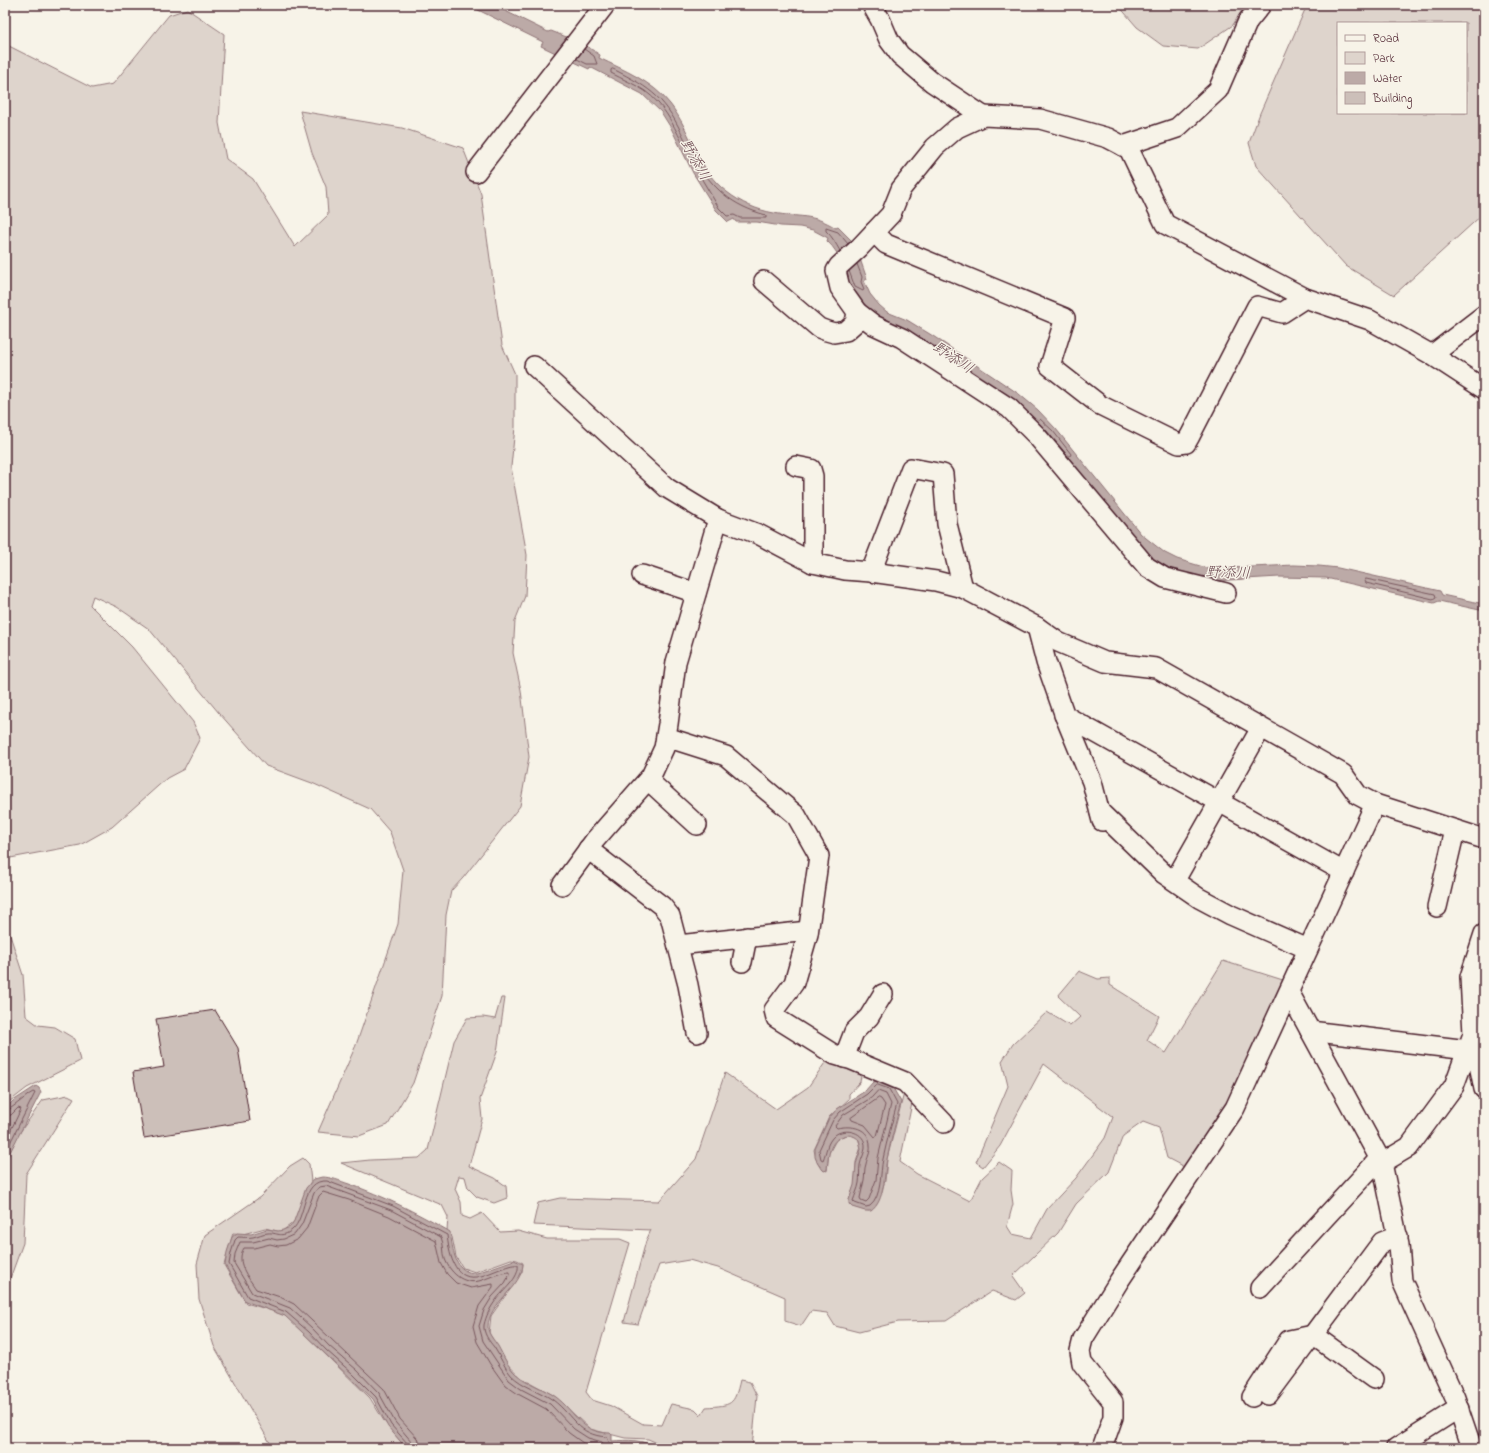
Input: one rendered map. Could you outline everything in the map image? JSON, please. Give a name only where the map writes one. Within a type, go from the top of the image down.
[{"type":"street","points":[[476,172],[605,5]]},
{"type":"street","points":[[872,5],[880,19],[888,40],[900,55],[932,82],[983,116]]},
{"type":"street","points":[[1122,146],[1177,128],[1218,90],[1248,21],[1261,5]]},
{"type":"street","points":[[1226,593],[1165,578],[1147,567],[1036,435],[1009,408],[902,338],[874,325],[857,312],[840,288],[836,271],[839,266],[859,248],[891,214],[901,189],[935,147],[957,128],[983,116],[1040,119],[1108,138],[1129,149],[1164,224],[1305,298],[1370,320],[1432,355],[1484,389]]},
{"type":"street","points":[[874,232],[886,244],[1065,318],[1050,366],[1100,405],[1179,444],[1186,443],[1190,436],[1257,306],[1282,313],[1305,298]]},
{"type":"street","points":[[764,281],[819,328],[827,331],[834,333],[846,331],[855,323],[857,312]]},
{"type":"street","points":[[1432,355],[1484,315]]},
{"type":"street","points":[[534,366],[667,488],[718,519],[758,534],[813,563],[845,570],[936,581],[963,588],[1037,627],[1058,642],[1105,662],[1156,668],[1343,774],[1358,795],[1375,804],[1484,839]]},
{"type":"street","points":[[796,466],[811,469],[813,476],[813,563]]},
{"type":"street","points":[[870,572],[910,468],[943,474],[948,524],[963,588]]},
{"type":"street","points":[[562,885],[588,849],[651,776],[664,748],[676,662],[718,519]]},
{"type":"street","points":[[642,575],[696,593]]},
{"type":"street","points":[[1037,627],[1046,662],[1064,715],[1092,782],[1101,817],[1164,874],[1175,880],[1199,898],[1231,915],[1308,949]]},
{"type":"street","points":[[1064,715],[1344,872]]},
{"type":"street","points":[[1175,880],[1261,728]]},
{"type":"street","points":[[666,737],[726,756],[796,815],[819,856],[808,931],[794,983],[774,1010],[776,1018],[834,1055],[904,1082],[944,1123]]},
{"type":"street","points":[[648,780],[697,825]]},
{"type":"street","points":[[1102,1448],[1113,1417],[1113,1402],[1082,1364],[1080,1351],[1083,1339],[1119,1281],[1235,1108],[1375,804]]},
{"type":"street","points":[[1437,907],[1455,830]]},
{"type":"street","points":[[588,849],[662,906],[670,916],[688,985],[697,1033]]},
{"type":"street","points":[[678,945],[808,931]]},
{"type":"street","points":[[1483,1078],[1470,1042],[1470,977],[1484,934]]},
{"type":"street","points":[[742,962],[747,937]]},
{"type":"street","points":[[1289,992],[1380,1161],[1398,1236],[1402,1281],[1459,1408],[1472,1448]]},
{"type":"street","points":[[844,1058],[854,1032],[869,1018],[883,994]]},
{"type":"street","points":[[1310,1031],[1470,1042]]},
{"type":"street","points":[[1260,1288],[1380,1161],[1410,1147],[1454,1086],[1470,1042]]},
{"type":"street","points":[[1260,1396],[1289,1340],[1313,1335],[1382,1242],[1398,1236]]},
{"type":"street","points":[[1313,1335],[1374,1379]]},
{"type":"street","points":[[1396,1448],[1459,1408]]},
{"type":"green space","points":[[1118,5],[1245,5],[1233,25],[1198,49],[1163,46],[1137,27]]},
{"type":"green space","points":[[1307,5],[1484,5],[1484,213],[1394,295],[1346,266],[1256,166],[1249,143],[1260,113]]},
{"type":"green space","points":[[187,9],[224,34],[219,123],[226,159],[253,179],[295,247],[328,215],[326,187],[312,153],[300,111],[402,128],[463,148],[481,194],[502,345],[515,374],[515,427],[511,467],[527,555],[525,596],[515,621],[513,653],[521,690],[529,757],[520,806],[451,891],[446,915],[442,996],[413,1083],[388,1125],[359,1136],[318,1132],[356,1045],[398,924],[403,870],[390,832],[370,809],[312,783],[266,766],[219,713],[149,629],[117,607],[93,596],[90,605],[132,647],[193,722],[200,738],[184,769],[167,778],[112,827],[80,845],[5,859],[5,44],[92,88],[113,84],[169,15]]},
{"type":"green space","points":[[5,920],[23,975],[26,1016],[38,1025],[55,1027],[75,1039],[80,1061],[27,1088],[5,1105]]},
{"type":"green space","points":[[1223,961],[1286,981],[1233,1093],[1186,1168],[1167,1158],[1159,1128],[1143,1122],[1123,1136],[1109,1172],[1076,1204],[1058,1233],[1013,1276],[1025,1293],[1016,1300],[992,1291],[946,1321],[898,1322],[859,1332],[835,1326],[827,1313],[811,1311],[801,1326],[785,1321],[785,1297],[718,1268],[689,1260],[659,1265],[638,1324],[624,1322],[646,1241],[651,1230],[533,1225],[538,1203],[560,1198],[659,1201],[696,1159],[725,1073],[776,1109],[808,1087],[827,1060],[862,1070],[860,1082],[849,1094],[849,1099],[829,1117],[814,1150],[817,1162],[821,1169],[827,1171],[829,1153],[836,1140],[849,1134],[858,1138],[861,1147],[856,1162],[855,1184],[849,1204],[853,1207],[869,1211],[877,1204],[885,1181],[887,1159],[904,1093],[913,1098],[900,1162],[917,1174],[970,1201],[982,1178],[999,1162],[1012,1171],[1011,1190],[1013,1204],[1007,1226],[1012,1234],[1031,1238],[1047,1209],[1076,1178],[1105,1138],[1113,1117],[1044,1064],[1000,1146],[983,1167],[976,1162],[1008,1086],[1002,1061],[1013,1044],[1047,1012],[1070,1026],[1080,1017],[1058,996],[1079,971],[1098,979],[1110,978],[1110,985],[1159,1016],[1147,1040],[1166,1053]]},
{"type":"green space","points":[[501,998],[505,998],[497,1052],[480,1099],[482,1119],[469,1166],[495,1178],[506,1186],[507,1198],[494,1203],[477,1197],[468,1188],[465,1177],[459,1176],[455,1189],[461,1202],[462,1216],[470,1219],[482,1213],[500,1232],[518,1231],[547,1239],[620,1239],[630,1243],[586,1392],[592,1400],[611,1406],[643,1424],[662,1425],[671,1404],[695,1409],[701,1415],[706,1407],[721,1406],[730,1402],[736,1395],[740,1380],[750,1382],[757,1396],[752,1448],[663,1448],[660,1444],[648,1439],[625,1438],[590,1429],[553,1395],[522,1378],[508,1365],[489,1333],[491,1316],[522,1272],[523,1263],[511,1259],[475,1272],[463,1268],[456,1257],[452,1237],[447,1231],[448,1217],[442,1205],[341,1163],[419,1158],[428,1150],[454,1041],[467,1018],[483,1017],[495,1019]]},
{"type":"green space","points":[[68,1095],[74,1098],[26,1174],[23,1243],[5,1292],[5,1153],[43,1100]]},
{"type":"green space","points":[[303,1158],[309,1164],[311,1181],[294,1222],[281,1232],[265,1228],[243,1234],[233,1233],[224,1265],[246,1303],[286,1316],[370,1398],[384,1421],[406,1448],[273,1448],[214,1346],[199,1299],[197,1264],[205,1235],[260,1197],[290,1166]]},
{"type":"water","name":"野添川","points":[[468,5],[493,5],[548,32],[551,31],[582,43],[600,55],[599,58],[628,72],[655,89],[663,96],[678,115],[709,173],[717,183],[738,200],[749,206],[768,212],[812,218],[820,220],[836,228],[838,227],[852,241],[867,279],[864,281],[870,294],[879,305],[887,312],[907,320],[933,336],[1019,394],[1038,410],[1056,429],[1141,534],[1165,553],[1177,559],[1210,569],[1294,565],[1338,568],[1440,591],[1442,595],[1484,604],[1484,611],[1439,601],[1434,603],[1326,578],[1279,577],[1212,581],[1182,574],[1163,565],[1148,556],[1049,440],[871,313],[856,292],[852,293],[840,259],[827,241],[828,238],[813,230],[800,227],[781,226],[757,222],[736,222],[734,219],[728,222],[716,210],[693,173],[671,128],[661,112],[642,94],[590,67],[589,69],[541,46],[543,42]]},
{"type":"water","points":[[897,1076],[893,1088],[901,1102],[887,1159],[883,1187],[876,1207],[871,1211],[865,1211],[852,1207],[849,1200],[854,1185],[856,1164],[861,1149],[859,1140],[854,1136],[848,1135],[835,1141],[830,1150],[827,1170],[824,1171],[818,1164],[815,1157],[815,1149],[829,1118],[837,1109],[865,1091],[873,1082]]},
{"type":"water","points":[[36,1086],[41,1092],[5,1162],[5,1109],[13,1101]]},
{"type":"water","points":[[322,1177],[336,1179],[387,1199],[447,1230],[450,1232],[452,1246],[459,1265],[469,1272],[477,1273],[514,1260],[523,1264],[517,1281],[493,1310],[489,1318],[488,1330],[490,1335],[511,1368],[516,1374],[556,1397],[585,1426],[600,1432],[610,1433],[612,1435],[612,1441],[629,1440],[646,1443],[656,1448],[406,1448],[388,1427],[373,1399],[285,1316],[245,1301],[225,1265],[227,1252],[232,1237],[237,1233],[251,1234],[267,1229],[278,1231],[290,1227],[294,1221],[306,1188],[314,1179]]},
{"type":"building","points":[[215,1010],[238,1048],[250,1121],[144,1138],[133,1072],[164,1067],[156,1019]]}]
